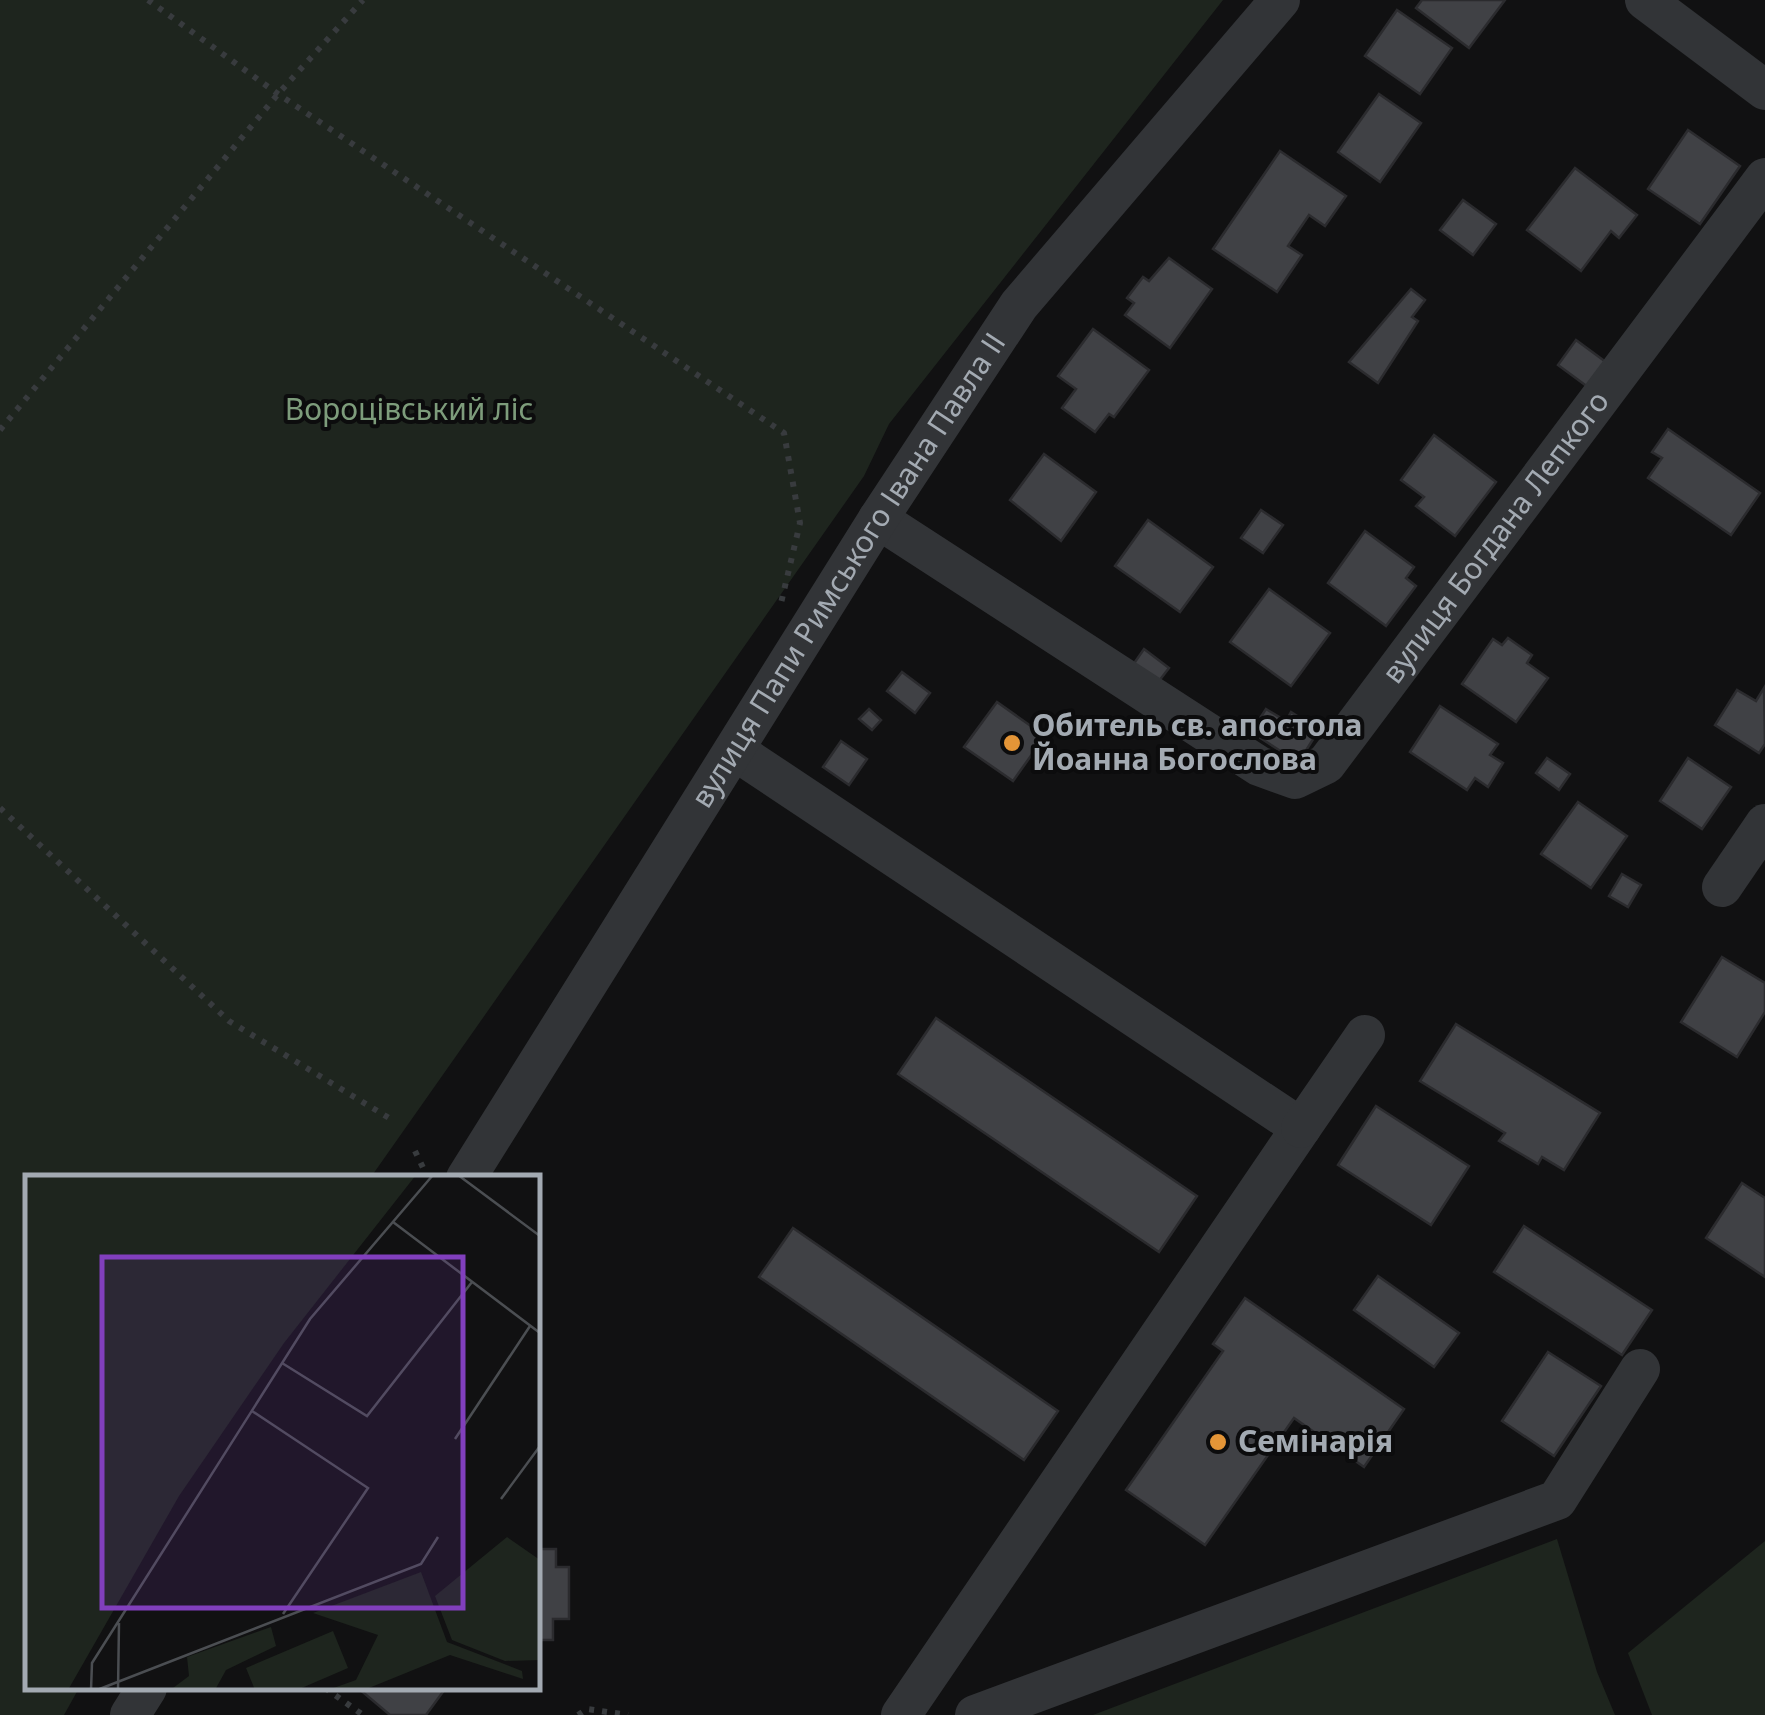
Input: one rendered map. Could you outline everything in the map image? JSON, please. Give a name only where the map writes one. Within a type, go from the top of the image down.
[{"type":"street","name":"вулиця Папи Римського Івана Павла ІІ","points":[[468,1175],[878,519],[1019,305],[1280,0]]},
{"type":"street","points":[[1645,0],[1765,90]]},
{"type":"street","name":"вулиця Богдана Лепкого","points":[[878,519],[1258,766],[1296,779],[1326,764],[1765,178]]},
{"type":"street","points":[[734,750],[1301,1128]]},
{"type":"street","points":[[1722,887],[1765,824]]},
{"type":"street","points":[[901,1715],[1365,1035]]},
{"type":"street","points":[[975,1715],[1557,1500],[1640,1369]]},
{"type":"street","points":[[130,1715],[146,1690]]},
{"type":"path","points":[[148,0],[278,94],[784,433],[800,522],[779,612]]},
{"type":"path","points":[[0,430],[278,94],[363,0]]},
{"type":"path","points":[[0,808],[229,1021],[394,1121]]},
{"type":"path","points":[[415,1151],[427,1175]]},
{"type":"path","points":[[327,1690],[364,1715]]},
{"type":"path","points":[[578,1715],[587,1709],[628,1715]]},
{"type":"green space","name":"Вороцівський ліс","points":[[0,0],[1223,0],[889,424],[864,476],[372,1175],[25,1175],[25,1690],[78,1690],[64,1715],[0,1715]]},
{"type":"green space","points":[[1557,1539],[1597,1672],[1615,1715],[1093,1715]]},
{"type":"green space","points":[[1765,1541],[1765,1715],[1652,1715],[1628,1653]]},
{"type":"building","points":[[1422,0],[1505,0],[1469,48],[1416,8]]},
{"type":"building","points":[[1397,10],[1452,48],[1420,94],[1365,56]]},
{"type":"building","points":[[1379,94],[1421,123],[1380,182],[1338,152]]},
{"type":"building","points":[[1688,130],[1740,166],[1700,224],[1648,189]]},
{"type":"building","points":[[1280,151],[1346,196],[1325,226],[1309,215],[1288,246],[1302,255],[1277,292],[1213,249]]},
{"type":"building","points":[[1575,168],[1637,215],[1619,238],[1611,231],[1581,271],[1527,230]]},
{"type":"building","points":[[1463,200],[1496,224],[1473,255],[1440,230]]},
{"type":"building","points":[[1169,258],[1212,289],[1170,348],[1125,315],[1134,303],[1127,298],[1143,277],[1149,281]]},
{"type":"building","points":[[1411,289],[1425,300],[1412,317],[1418,321],[1378,383],[1349,362]]},
{"type":"building","points":[[1093,329],[1149,370],[1114,417],[1109,414],[1095,432],[1062,408],[1076,389],[1058,376]]},
{"type":"building","points":[[1576,340],[1614,368],[1596,393],[1558,365]]},
{"type":"building","points":[[1668,429],[1760,493],[1731,535],[1648,478],[1662,458],[1652,452]]},
{"type":"building","points":[[1434,435],[1496,482],[1455,536],[1416,506],[1424,497],[1401,480]]},
{"type":"building","points":[[1044,454],[1096,492],[1061,541],[1010,500]]},
{"type":"building","points":[[1261,510],[1283,525],[1263,553],[1241,538]]},
{"type":"building","points":[[1148,520],[1213,567],[1180,612],[1115,566]]},
{"type":"building","points":[[1365,531],[1414,567],[1406,578],[1416,586],[1386,626],[1328,583]]},
{"type":"building","points":[[1269,589],[1330,633],[1291,686],[1230,642]]},
{"type":"building","points":[[1508,638],[1532,655],[1527,663],[1548,678],[1516,722],[1462,684],[1493,639],[1502,645]]},
{"type":"building","points":[[1144,649],[1169,668],[1152,690],[1128,672]]},
{"type":"building","points":[[902,672],[930,693],[915,713],[887,691]]},
{"type":"building","points":[[1764,688],[1765,744],[1759,753],[1715,725],[1737,690],[1756,701]]},
{"type":"building","name":"Обитель св. апостола Йоанна Богослова","points":[[997,702],[1045,736],[1013,781],[964,747]]},
{"type":"building","points":[[1440,706],[1498,744],[1490,755],[1503,763],[1488,787],[1475,778],[1467,790],[1410,752]]},
{"type":"building","points":[[869,709],[881,720],[872,730],[859,719]]},
{"type":"building","points":[[1266,709],[1286,721],[1291,712],[1319,730],[1305,752],[1285,754],[1251,732]]},
{"type":"building","points":[[841,741],[867,759],[849,785],[823,767]]},
{"type":"building","points":[[1547,758],[1570,774],[1559,790],[1536,773]]},
{"type":"building","points":[[1688,758],[1731,787],[1702,829],[1660,801]]},
{"type":"building","points":[[1578,802],[1627,836],[1591,888],[1541,854]]},
{"type":"building","points":[[1622,874],[1641,885],[1628,907],[1609,896]]},
{"type":"building","points":[[1722,957],[1765,983],[1765,1012],[1737,1057],[1681,1022]]},
{"type":"building","points":[[936,1018],[1197,1196],[1159,1252],[898,1074]]},
{"type":"building","points":[[1456,1024],[1600,1113],[1564,1170],[1542,1157],[1538,1164],[1499,1141],[1505,1133],[1420,1081]]},
{"type":"building","points":[[1376,1106],[1469,1166],[1431,1225],[1338,1165]]},
{"type":"building","points":[[1742,1183],[1765,1198],[1765,1277],[1706,1238]]},
{"type":"building","points":[[1524,1226],[1652,1310],[1622,1355],[1494,1272]]},
{"type":"building","points":[[793,1228],[1058,1411],[1024,1460],[759,1277]]},
{"type":"building","points":[[1378,1276],[1459,1333],[1434,1367],[1354,1310]]},
{"type":"building","name":"Семінарія","points":[[1245,1298],[1404,1409],[1364,1467],[1294,1418],[1205,1545],[1126,1490],[1223,1351],[1213,1344]]},
{"type":"building","points":[[1548,1352],[1601,1386],[1554,1456],[1502,1421]]},
{"type":"building","points":[[540,1549],[556,1549],[556,1567],[569,1567],[569,1619],[553,1619],[553,1640],[540,1640]]},
{"type":"building","points":[[360,1690],[444,1690],[426,1715],[390,1715]]},
{"type":"place","name":"Обитель св. апостола Йоанна Богослова","points":[[1012,743]]},
{"type":"place","name":"Семінарія","points":[[1218,1442]]}]
